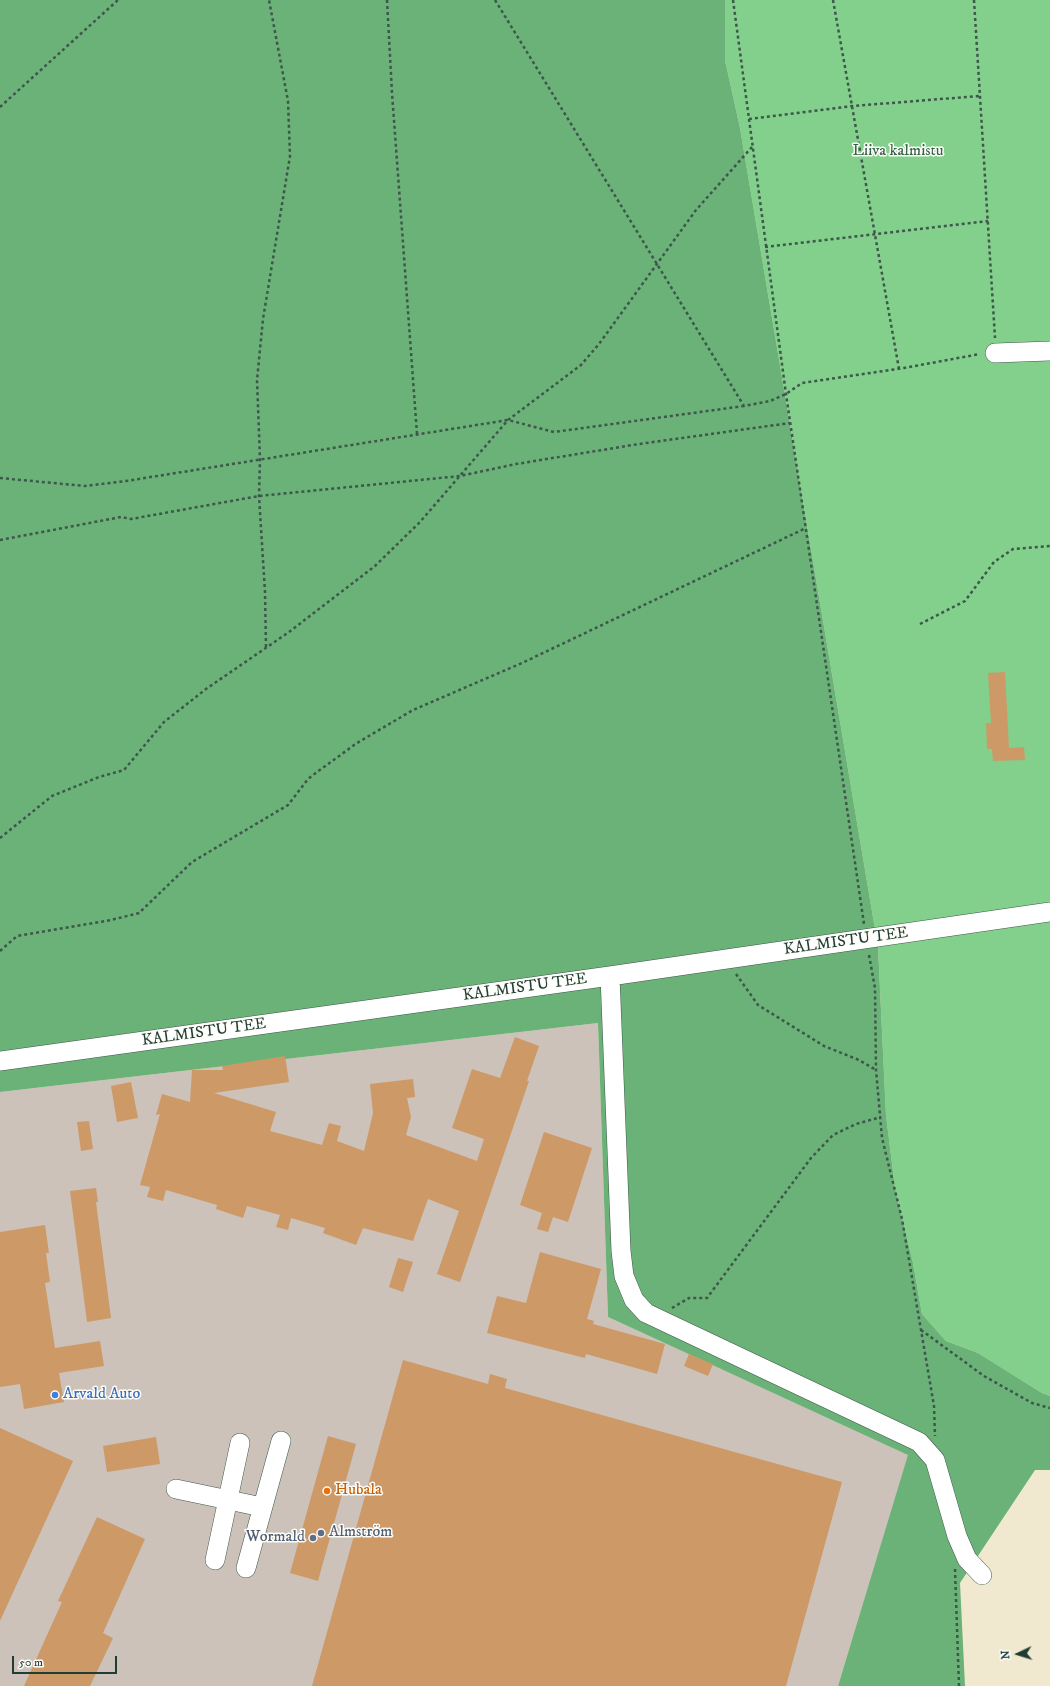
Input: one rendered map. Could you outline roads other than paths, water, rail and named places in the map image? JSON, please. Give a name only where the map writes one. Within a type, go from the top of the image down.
[{"type":"street","points":[[996,353],[1050,352]]},
{"type":"street","name":"KALMISTU TEE","points":[[0,1062],[1050,912]]},
{"type":"street","points":[[610,976],[621,1243],[624,1276],[634,1300],[646,1313],[919,1442],[935,1460],[957,1536],[967,1559],[982,1574]]},
{"type":"street","points":[[246,1568],[281,1441]]},
{"type":"street","points":[[215,1560],[240,1443]]},
{"type":"street","points":[[176,1489],[262,1507]]},
{"type":"place","name":"Arvald Auto","points":[[55,1395]]},
{"type":"place","name":"Hubala","points":[[327,1491]]},
{"type":"place","name":"Almström","points":[[321,1533]]},
{"type":"place","name":"Wormald","points":[[313,1538]]},
{"type":"park label","name":"Liiva kalmistu","points":[[898,152]]}]
